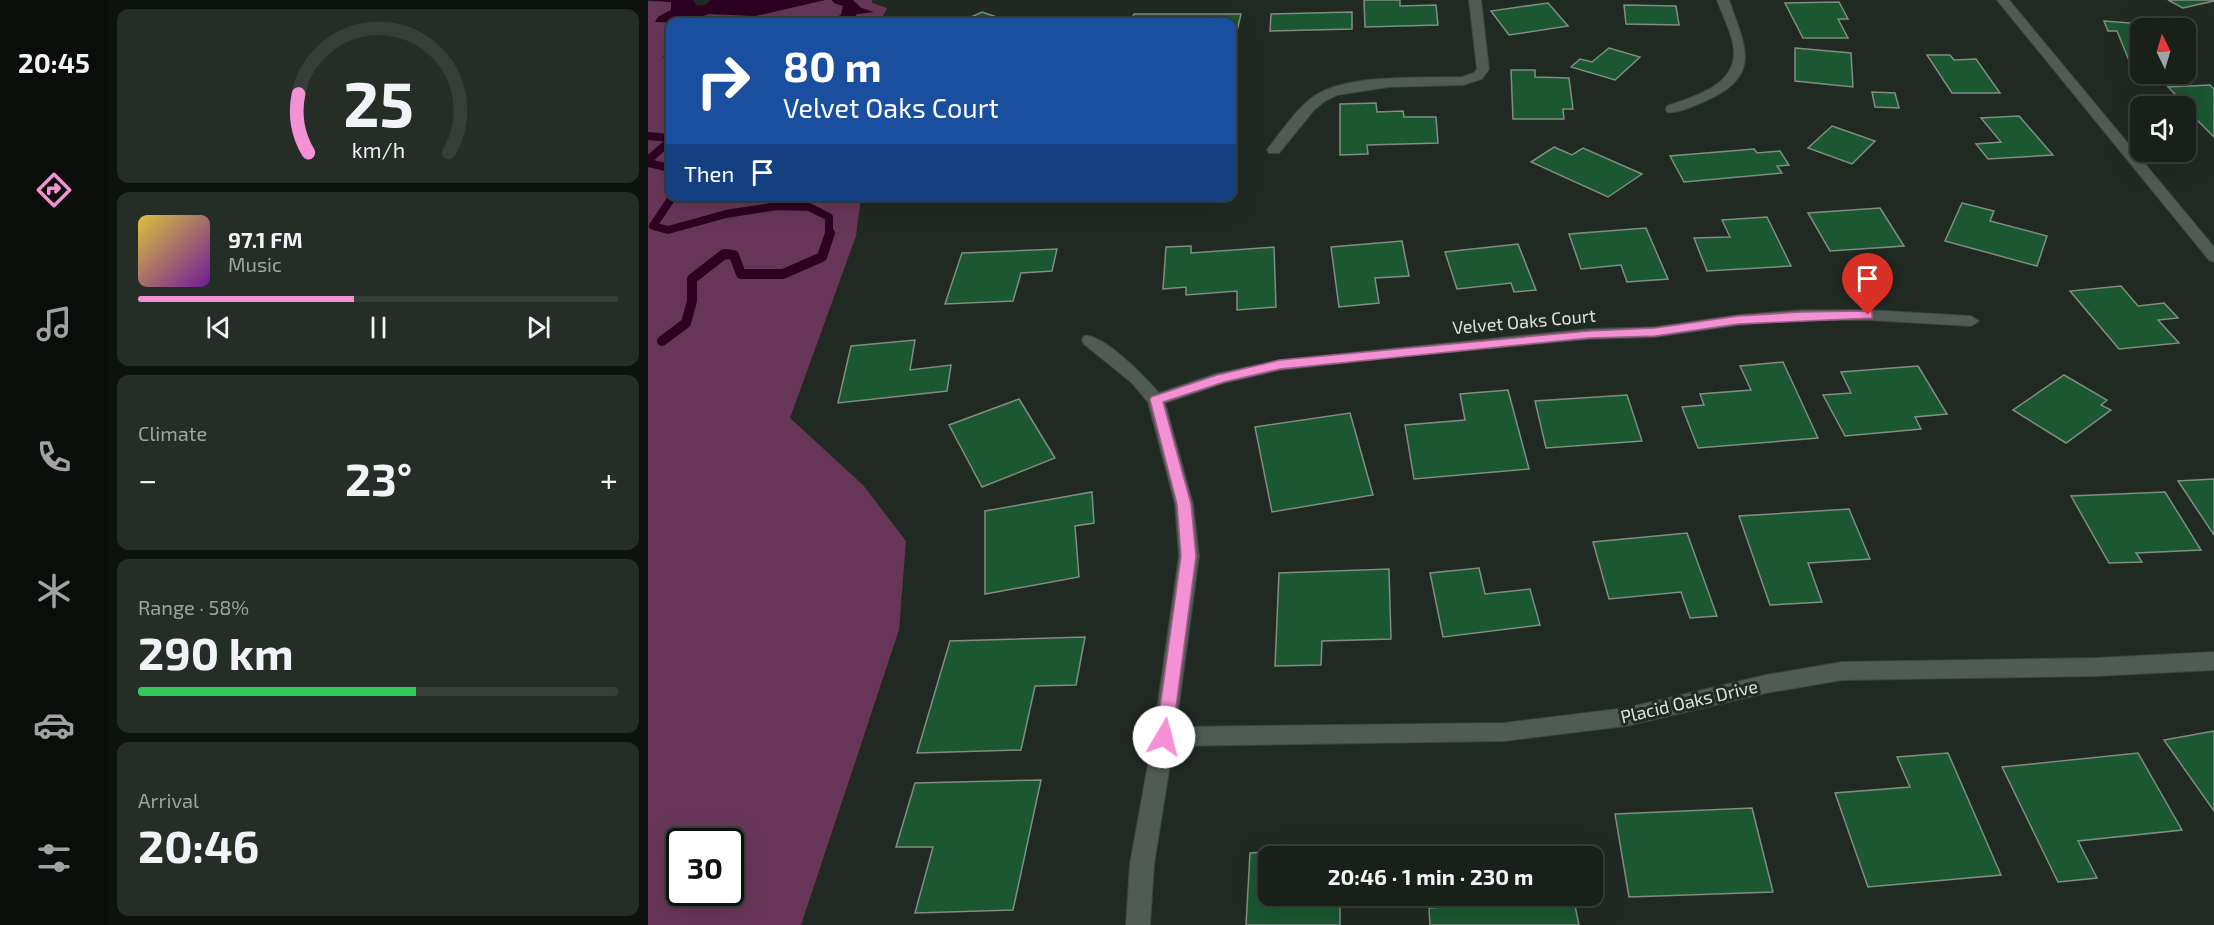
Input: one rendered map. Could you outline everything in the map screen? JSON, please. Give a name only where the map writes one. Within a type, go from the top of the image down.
[{"type":"street","points":[[1274,150],[1321,97],[1369,85],[1463,81],[1478,76],[1483,69],[1475,0]]},
{"type":"street","points":[[1672,109],[1704,97],[1726,83],[1739,67],[1740,51],[1723,0]]},
{"type":"street","points":[[2003,0],[2214,257]]},
{"type":"street","name":"Velvet Oaks Court","points":[[1156,400],[1221,378],[1280,364],[1396,352],[1589,334],[1655,332],[1738,320],[1802,315],[1868,315],[1971,321]]},
{"type":"street","points":[[1089,340],[1138,379],[1156,400],[1184,504],[1189,556],[1164,737],[1142,864],[1138,925]]},
{"type":"street","name":"Placid Oaks Drive","points":[[1164,737],[1504,732],[1626,717],[1766,684],[1842,671],[2096,667],[2214,661]]},
{"type":"shaded area","points":[[648,0],[693,0],[697,6],[705,5],[711,0],[825,0],[755,16],[709,14],[697,18],[666,18],[666,22],[655,22],[658,17],[671,10],[671,2]]},
{"type":"shaded area","points":[[825,0],[832,0],[843,6],[841,15],[834,18],[696,18],[709,14],[755,16]]},
{"type":"shaded area","points":[[832,0],[853,0],[861,8],[874,12],[857,14],[854,18],[834,18],[841,15],[843,6]]},
{"type":"shaded area","points":[[853,0],[872,0],[872,3],[887,8],[882,18],[854,18],[857,14],[872,12],[861,8]]},
{"type":"shaded area","points":[[648,1],[671,2],[671,10],[658,17],[655,22],[666,23],[666,53],[661,59],[666,56],[666,201],[860,201],[856,236],[790,418],[863,485],[906,541],[899,630],[801,925],[648,925]]},
{"type":"building","points":[[1364,0],[1400,0],[1400,6],[1436,5],[1438,25],[1365,27]]},
{"type":"building","points":[[2168,0],[2214,0],[2214,1],[2183,8]]},
{"type":"building","points":[[1839,2],[1848,19],[1838,19],[1848,38],[1803,38],[1785,3]]},
{"type":"building","points":[[1548,3],[1568,26],[1509,35],[1491,11]]},
{"type":"building","points":[[1624,5],[1676,6],[1679,25],[1626,24]]},
{"type":"building","points":[[982,12],[999,18],[969,18]]},
{"type":"building","points":[[1352,12],[1352,29],[1270,31],[1271,14]]},
{"type":"building","points":[[1134,14],[1241,14],[1237,31],[1236,18],[1132,18]]},
{"type":"building","points":[[2104,21],[2130,23],[2130,63],[2117,31],[2108,31]]},
{"type":"building","points":[[1609,48],[1640,57],[1615,80],[1571,67],[1580,59],[1592,62]]},
{"type":"building","points":[[1795,48],[1851,53],[1853,87],[1795,81]]},
{"type":"building","points":[[1927,55],[1950,55],[1954,60],[1976,59],[2000,93],[1952,93]]},
{"type":"building","points":[[1511,70],[1535,70],[1535,77],[1569,78],[1573,109],[1563,109],[1564,119],[1513,119]]},
{"type":"building","points":[[2210,85],[2214,89],[2214,137],[2196,119],[2196,96],[2177,96],[2168,87]]},
{"type":"building","points":[[1872,92],[1895,93],[1899,108],[1875,107]]},
{"type":"building","points":[[1376,103],[1377,112],[1403,111],[1404,117],[1436,117],[1438,143],[1367,145],[1368,154],[1340,155],[1340,104]]},
{"type":"building","points":[[2019,116],[2053,155],[1988,159],[1976,144],[2001,142],[1981,118]]},
{"type":"building","points":[[1832,126],[1875,141],[1852,164],[1808,148]]},
{"type":"building","points":[[1554,147],[1572,155],[1583,148],[1642,174],[1608,197],[1531,162]]},
{"type":"building","points":[[1754,149],[1757,153],[1780,151],[1789,165],[1777,166],[1782,173],[1684,182],[1670,156]]},
{"type":"building","points":[[1962,203],[1994,211],[1990,221],[2047,236],[2037,266],[1945,241]]},
{"type":"building","points":[[1880,208],[1904,246],[1830,251],[1808,213]]},
{"type":"building","points":[[1767,217],[1791,266],[1707,271],[1694,238],[1730,237],[1722,220]]},
{"type":"building","points":[[1646,228],[1668,279],[1627,282],[1621,265],[1581,269],[1569,234]]},
{"type":"building","points":[[1402,241],[1409,276],[1375,278],[1379,303],[1339,307],[1331,247]]},
{"type":"building","points":[[1518,244],[1536,290],[1514,292],[1511,283],[1457,289],[1445,252]]},
{"type":"building","points":[[1191,246],[1191,253],[1274,247],[1276,307],[1237,310],[1237,291],[1186,295],[1186,287],[1163,289],[1166,247]]},
{"type":"building","points":[[1057,249],[1052,271],[1021,273],[1013,301],[945,304],[962,253]]},
{"type":"building","points":[[2121,286],[2138,306],[2164,303],[2178,318],[2158,320],[2179,343],[2119,349],[2070,291]]},
{"type":"building","points":[[915,340],[910,370],[951,365],[947,391],[838,403],[851,346]]},
{"type":"building","points":[[1783,362],[1818,438],[1698,448],[1682,407],[1704,405],[1700,394],[1751,390],[1740,366]]},
{"type":"building","points":[[1918,366],[1947,414],[1915,417],[1921,429],[1845,436],[1823,395],[1851,393],[1841,372]]},
{"type":"building","points":[[2064,375],[2107,400],[2101,405],[2111,410],[2066,443],[2013,410]]},
{"type":"building","points":[[1508,390],[1529,469],[1414,479],[1405,425],[1465,420],[1460,394]]},
{"type":"building","points":[[1627,395],[1642,441],[1546,448],[1535,401]]},
{"type":"building","points":[[1019,399],[1055,458],[982,487],[949,425]]},
{"type":"building","points":[[1350,413],[1373,495],[1272,512],[1255,427]]},
{"type":"building","points":[[2214,479],[2214,535],[2178,481]]},
{"type":"building","points":[[1092,492],[1094,523],[1075,526],[1079,577],[985,594],[985,511]]},
{"type":"building","points":[[2165,492],[2201,550],[2136,553],[2142,562],[2109,563],[2071,496]]},
{"type":"building","points":[[1849,509],[1870,559],[1808,563],[1822,602],[1770,605],[1739,516]]},
{"type":"building","points":[[1687,533],[1717,616],[1690,618],[1681,592],[1609,599],[1593,542]]},
{"type":"building","points":[[1479,568],[1485,594],[1530,589],[1540,625],[1443,637],[1430,573]]},
{"type":"building","points":[[1389,569],[1391,639],[1322,641],[1321,665],[1275,666],[1279,573]]},
{"type":"building","points":[[1085,637],[1076,685],[1035,686],[1021,750],[917,753],[950,641]]},
{"type":"building","points":[[2214,731],[2214,811],[2164,740]]},
{"type":"building","points":[[1948,753],[2001,875],[1868,887],[1835,793],[1910,787],[1897,757]]},
{"type":"building","points":[[2138,753],[2182,830],[2078,841],[2097,878],[2058,882],[2002,767]]},
{"type":"building","points":[[1041,780],[1013,910],[915,913],[933,847],[896,847],[915,783]]},
{"type":"building","points":[[1752,808],[1773,892],[1629,897],[1615,814]]},
{"type":"building","points":[[1250,853],[1258,853],[1258,906],[1340,906],[1340,925],[1246,925]]},
{"type":"building","points":[[1575,906],[1579,925],[1430,925],[1429,908]]},
{"type":"waterway","points":[[648,136],[666,138]]},
{"type":"waterway","points":[[648,160],[666,144]]},
{"type":"waterway","points":[[648,163],[666,167]]},
{"type":"waterway","points":[[670,201],[653,226],[668,230],[726,214],[777,206],[809,207],[829,217],[829,235]]},
{"type":"waterway","points":[[662,341],[686,323],[692,301],[692,279],[724,254],[734,255],[741,274],[783,274],[822,257],[830,233]]},
{"type":"route","points":[[1164,737],[1189,556],[1184,504],[1156,400],[1221,378],[1280,364],[1589,334],[1655,332],[1738,320],[1802,315],[1868,315]]}]
